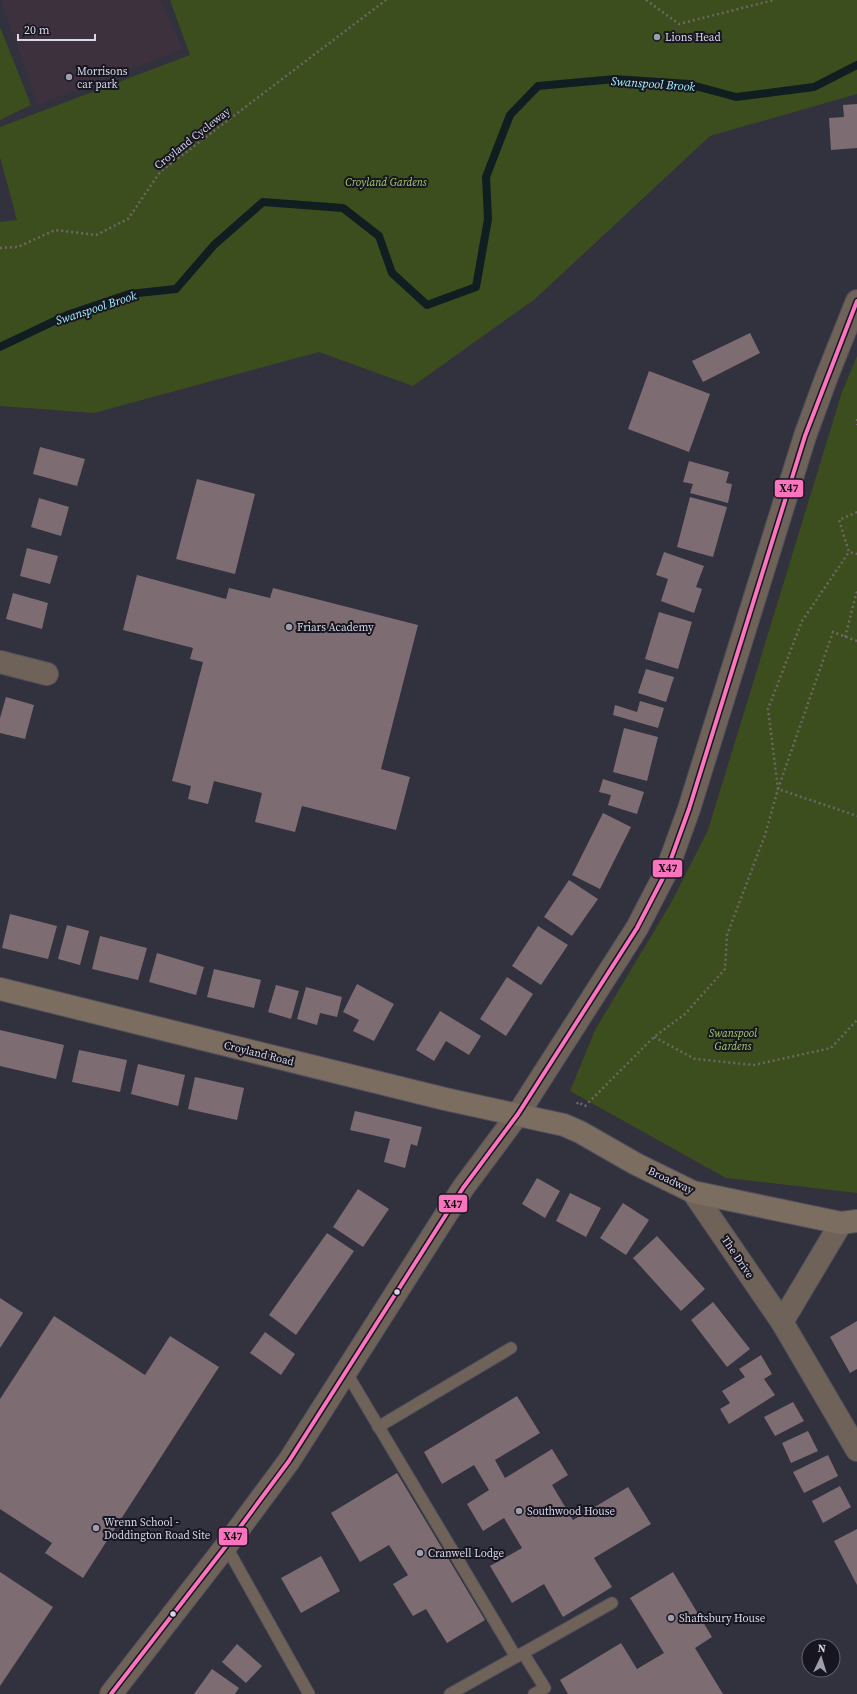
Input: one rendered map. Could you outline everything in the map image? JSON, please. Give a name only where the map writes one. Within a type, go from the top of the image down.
[{"type":"main road","name":"Croyland Road","points":[[0,989],[445,1099],[518,1114]]},
{"type":"main road","name":"Broadway","points":[[518,1114],[564,1125],[580,1132],[636,1164],[693,1192],[849,1222]]},
{"type":"street","points":[[111,1694],[226,1546],[289,1461],[470,1177],[518,1114],[637,928],[667,870],[689,809],[805,436],[826,376],[857,302]]},
{"type":"street","points":[[0,662],[47,674]]},
{"type":"street","name":"The Drive","points":[[693,1192],[782,1322],[857,1450]]},
{"type":"street","points":[[782,1322],[849,1222]]},
{"type":"lane","points":[[378,1427],[511,1348]]},
{"type":"lane","points":[[346,1372],[378,1427],[519,1655],[544,1688],[534,1694]]},
{"type":"lane","points":[[226,1546],[309,1694]]},
{"type":"lane","points":[[450,1694],[612,1603]]},
{"type":"path","name":"Croyland Cycleway","points":[[0,248],[18,247],[55,230],[96,236],[128,219],[160,172],[386,0]]},
{"type":"path","points":[[646,0],[679,24],[774,0]]},
{"type":"path","points":[[857,420],[857,425]]},
{"type":"path","points":[[849,552],[839,520],[857,512]]},
{"type":"path","points":[[849,552],[857,554]]},
{"type":"path","points":[[778,789],[768,710],[802,621],[849,552]]},
{"type":"path","points":[[845,637],[857,591]]},
{"type":"path","points":[[564,1125],[578,1102],[585,1106],[654,1037],[685,1014],[725,969],[727,935],[765,836],[778,789],[833,632],[857,641]]},
{"type":"path","points":[[778,789],[857,816]]},
{"type":"path","points":[[654,1037],[695,1059],[754,1065],[831,1048],[857,1020]]},
{"type":"shaded area","name":"Morrisons car park","points":[[1,0],[160,0],[183,49],[38,105]]},
{"type":"green space","name":"Croyland Gardens","points":[[170,0],[857,0],[857,94],[710,136],[535,299],[413,386],[319,352],[94,413],[0,406],[0,222],[17,220],[0,157],[0,127],[190,55]]},
{"type":"green space","points":[[0,27],[31,105],[0,120]]},
{"type":"green space","name":"Swanspool Gardens","points":[[857,356],[857,1193],[726,1178],[570,1091],[595,1030],[671,903],[708,830],[842,392]]},
{"type":"building","points":[[857,104],[857,148],[831,150],[829,118],[844,117],[843,105]]},
{"type":"building","points":[[750,333],[760,353],[703,382],[692,361]]},
{"type":"building","points":[[649,371],[710,394],[689,452],[628,429]]},
{"type":"building","points":[[40,447],[85,459],[77,486],[33,474]]},
{"type":"building","points":[[689,461],[729,472],[726,483],[732,484],[728,503],[690,493],[693,484],[683,482]]},
{"type":"building","points":[[197,479],[255,494],[235,574],[176,559]]},
{"type":"building","points":[[690,497],[727,507],[713,557],[677,547]]},
{"type":"building","points":[[39,498],[69,507],[61,536],[31,527]]},
{"type":"building","points":[[27,548],[58,556],[50,584],[20,576]]},
{"type":"building","points":[[664,552],[704,566],[696,587],[702,589],[694,613],[661,601],[668,579],[656,575]]},
{"type":"building","points":[[137,575],[226,599],[229,588],[270,598],[273,588],[418,625],[381,769],[410,777],[396,830],[302,806],[295,832],[255,822],[262,793],[214,781],[208,804],[188,799],[191,786],[172,781],[203,662],[190,659],[193,648],[123,630]]},
{"type":"building","points":[[13,593],[48,603],[42,629],[6,619]]},
{"type":"building","points":[[659,612],[692,622],[678,669],[645,659]]},
{"type":"building","points":[[646,669],[674,677],[666,702],[638,693]]},
{"type":"building","points":[[6,697],[34,705],[25,739],[0,733],[0,718]]},
{"type":"building","points":[[640,701],[664,708],[658,728],[613,715],[615,705],[637,712]]},
{"type":"building","points":[[624,728],[658,737],[647,781],[613,772]]},
{"type":"building","points":[[603,779],[644,792],[637,814],[608,805],[611,795],[599,792]]},
{"type":"building","points":[[603,813],[631,827],[600,889],[572,875]]},
{"type":"building","points":[[569,880],[598,899],[572,936],[544,917]]},
{"type":"building","points":[[10,914],[57,926],[48,959],[2,948]]},
{"type":"building","points":[[67,925],[89,931],[80,965],[58,959]]},
{"type":"building","points":[[538,926],[568,945],[541,985],[512,966]]},
{"type":"building","points":[[100,936],[147,948],[138,980],[92,969]]},
{"type":"building","points":[[157,953],[204,967],[196,995],[149,982]]},
{"type":"building","points":[[214,969],[261,980],[254,1008],[207,997]]},
{"type":"building","points":[[507,977],[533,994],[506,1036],[480,1019]]},
{"type":"building","points":[[357,984],[394,1004],[374,1041],[353,1031],[359,1020],[343,1012]]},
{"type":"building","points":[[276,985],[299,991],[291,1019],[268,1012]]},
{"type":"building","points":[[306,987],[342,997],[337,1017],[320,1013],[317,1025],[297,1019]]},
{"type":"building","points":[[440,1011],[481,1036],[469,1055],[446,1041],[434,1061],[416,1050]]},
{"type":"building","points":[[0,1030],[64,1045],[56,1079],[0,1066]]},
{"type":"building","points":[[79,1050],[127,1060],[120,1092],[72,1082]]},
{"type":"building","points":[[138,1064],[185,1075],[178,1106],[131,1094]]},
{"type":"building","points":[[195,1077],[244,1088],[237,1120],[188,1109]]},
{"type":"building","points":[[355,1111],[422,1127],[417,1146],[411,1144],[405,1168],[384,1162],[390,1139],[350,1130]]},
{"type":"building","points":[[537,1178],[560,1191],[545,1218],[522,1204]]},
{"type":"building","points":[[358,1189],[389,1209],[363,1247],[333,1227]]},
{"type":"building","points":[[570,1193],[601,1208],[586,1237],[556,1221]]},
{"type":"building","points":[[623,1203],[649,1220],[626,1255],[600,1238]]},
{"type":"building","points":[[327,1233],[354,1251],[296,1335],[269,1315]]},
{"type":"building","points":[[657,1236],[705,1289],[681,1311],[633,1258]]},
{"type":"building","points":[[0,1298],[23,1313],[0,1348]]},
{"type":"building","points":[[713,1302],[750,1349],[727,1367],[691,1320]]},
{"type":"building","points":[[54,1316],[145,1375],[170,1336],[219,1367],[83,1578],[45,1553],[52,1543],[0,1509],[0,1399]]},
{"type":"building","points":[[857,1321],[857,1369],[850,1373],[830,1337]]},
{"type":"building","points":[[265,1332],[295,1354],[281,1375],[250,1353]]},
{"type":"building","points":[[761,1355],[772,1374],[764,1379],[775,1395],[729,1424],[720,1409],[730,1403],[722,1391],[745,1377],[739,1369]]},
{"type":"building","name":"Southwood House","points":[[517,1396],[540,1433],[495,1460],[505,1478],[552,1449],[568,1475],[552,1485],[573,1520],[628,1487],[651,1524],[594,1558],[612,1587],[563,1617],[544,1584],[512,1603],[490,1566],[522,1548],[504,1518],[483,1531],[467,1504],[489,1490],[474,1465],[442,1484],[424,1452]]},
{"type":"building","points":[[793,1402],[804,1421],[775,1436],[764,1417]]},
{"type":"building","points":[[808,1431],[818,1451],[791,1463],[782,1443]]},
{"type":"building","points":[[828,1455],[838,1476],[804,1493],[793,1472]]},
{"type":"building","name":"Cranwell Lodge","points":[[397,1473],[485,1620],[447,1643],[426,1609],[413,1616],[393,1584],[408,1575],[389,1545],[360,1562],[331,1513]]},
{"type":"building","points":[[840,1486],[851,1507],[823,1523],[812,1501]]},
{"type":"building","points":[[857,1529],[857,1585],[834,1541]]},
{"type":"building","points":[[321,1556],[340,1591],[301,1613],[281,1578]]},
{"type":"building","points":[[0,1572],[53,1607],[0,1686]]},
{"type":"building","name":"Shaftsbury House","points":[[673,1572],[712,1637],[695,1648],[723,1694],[568,1694],[560,1680],[621,1643],[637,1669],[664,1653],[630,1598]]},
{"type":"building","points":[[237,1644],[262,1666],[246,1683],[222,1662]]},
{"type":"building","points":[[212,1669],[239,1688],[235,1694],[194,1694]]},
{"type":"waterway","name":"Swanspool Brook","points":[[0,347],[67,315],[129,294],[176,289],[214,245],[263,202],[343,208],[379,236],[392,273],[427,305],[476,287],[488,219],[486,177],[510,115],[538,86],[615,79],[688,84],[736,97],[814,87],[857,65]]},
{"type":"transit line","name":"X47","points":[[111,1694],[226,1546],[289,1461],[463,1188],[518,1114],[637,928],[667,870],[689,809],[805,436],[857,301]]},
{"type":"place","name":"Lions Head","points":[[657,37]]},
{"type":"place","name":"Morrisons car park","points":[[69,77]]},
{"type":"place","name":"Friars Academy","points":[[289,627]]},
{"type":"place","name":"Southwood House","points":[[519,1511]]},
{"type":"place","name":"Wrenn School - Doddington Road Site","points":[[96,1528]]},
{"type":"place","name":"Cranwell Lodge","points":[[420,1553]]},
{"type":"place","name":"Shaftsbury House","points":[[671,1618]]}]
